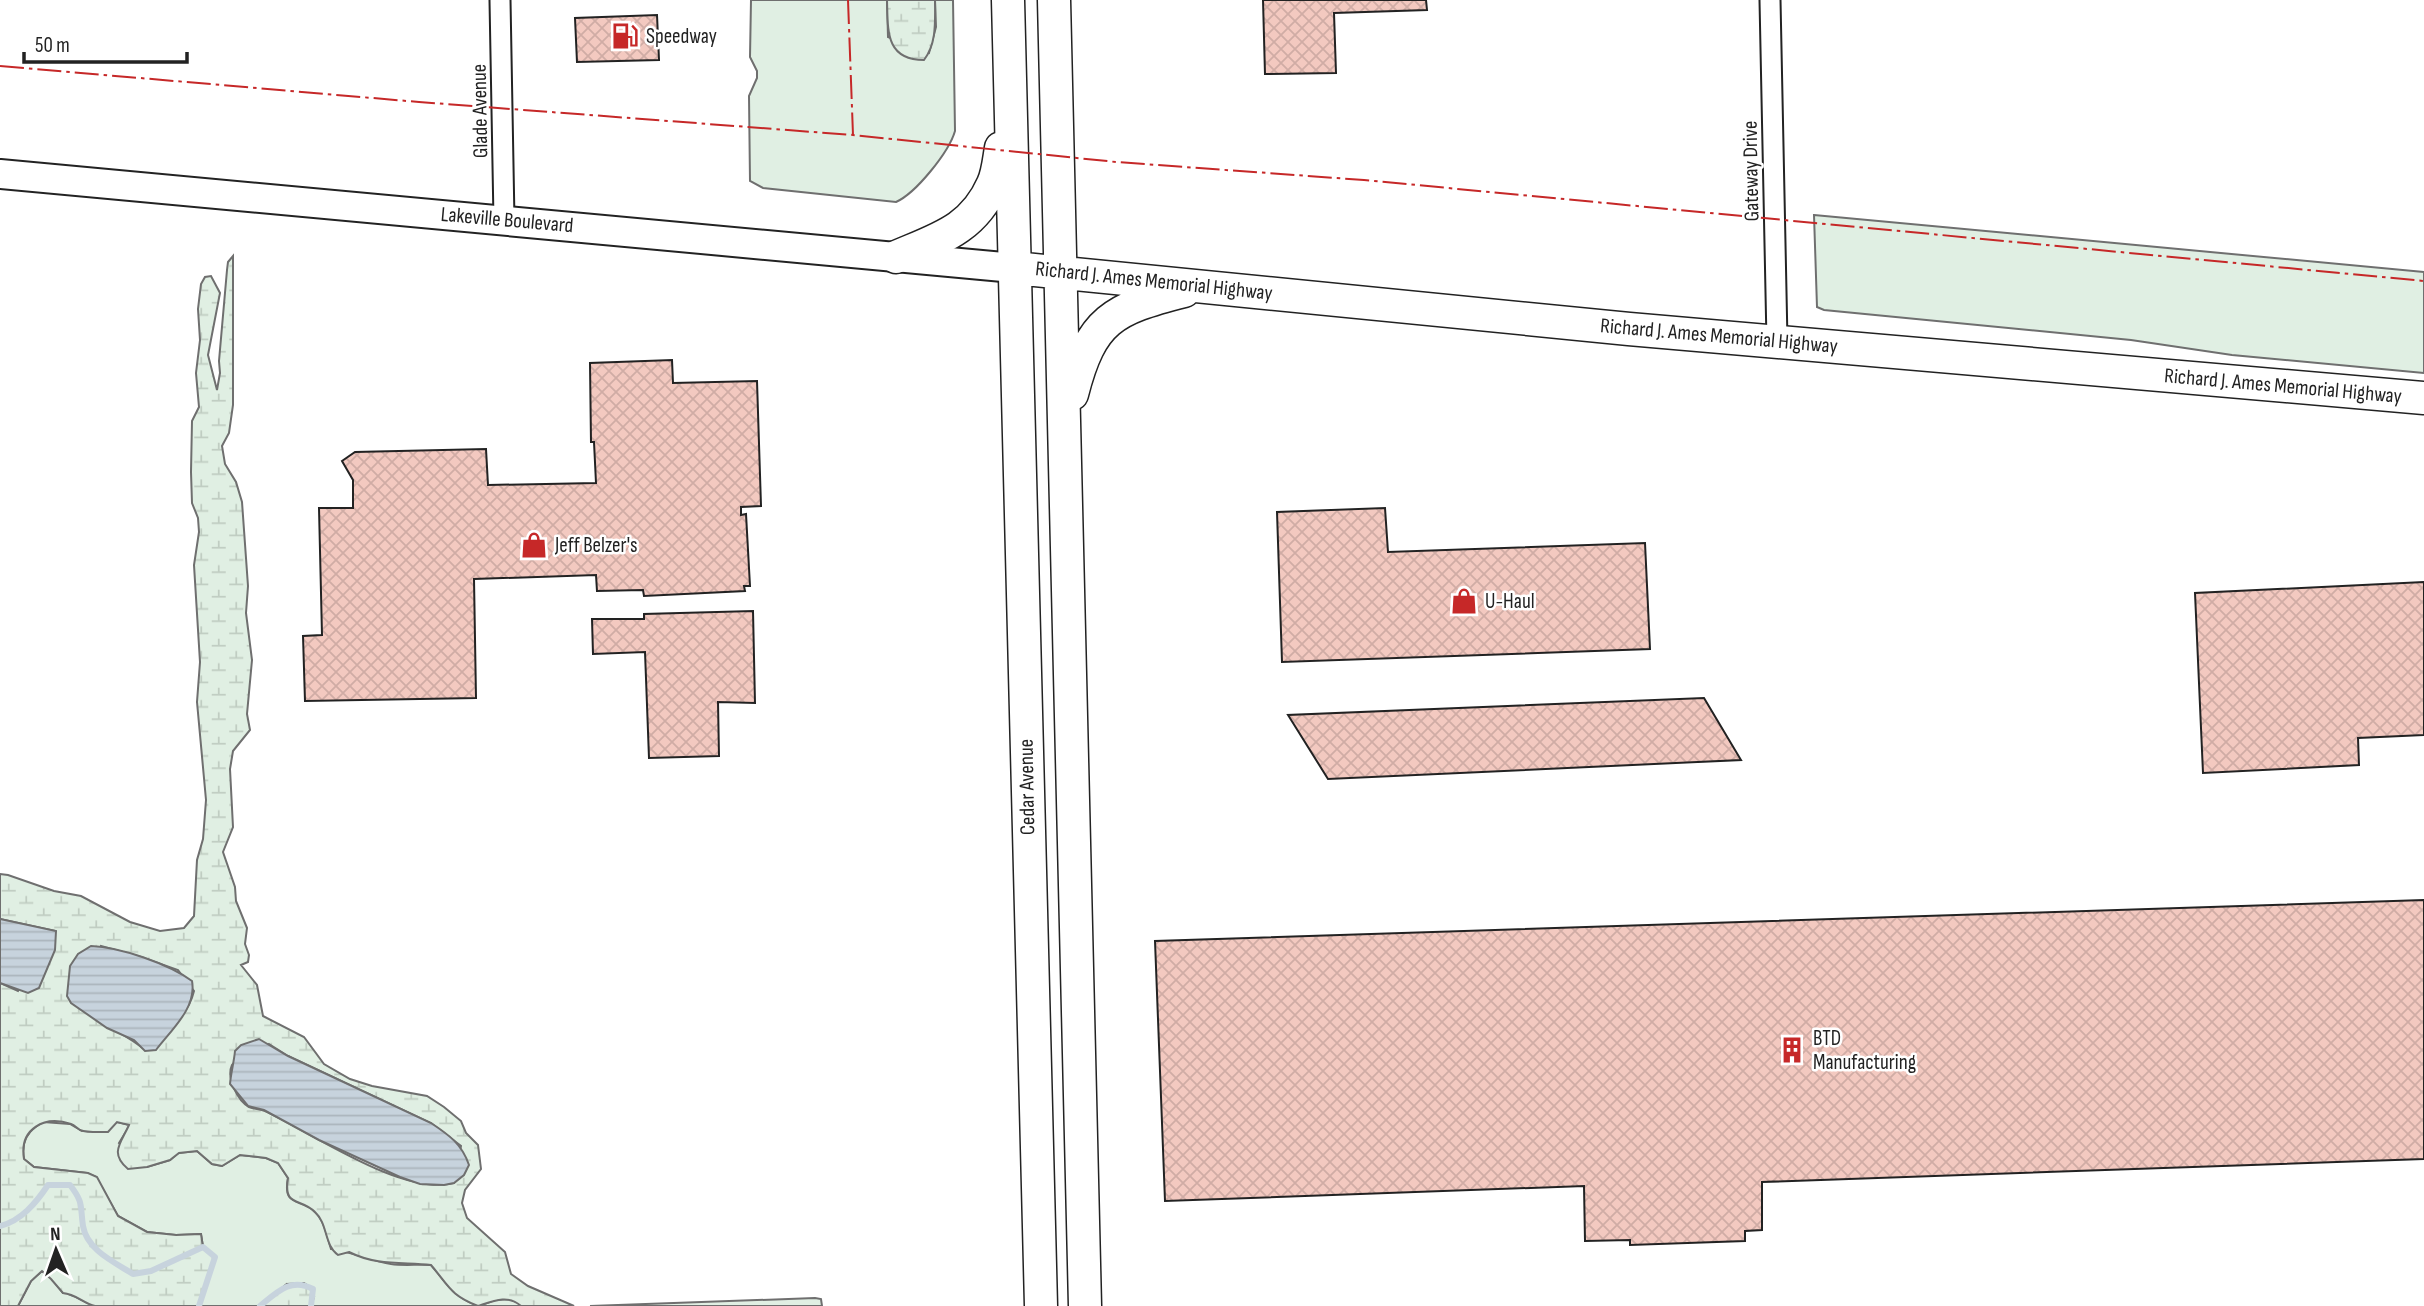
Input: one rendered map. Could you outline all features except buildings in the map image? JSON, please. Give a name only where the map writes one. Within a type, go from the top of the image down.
[{"type":"main road","points":[[897,257],[948,234],[972,219],[993,184],[1010,108],[1007,0]]},
{"type":"main road","points":[[1054,0],[1085,1306]]},
{"type":"main road","name":"Cedar Avenue","points":[[1010,108],[1041,1306]]},
{"type":"main road","name":"Richard J. Ames Memorial Highway","points":[[1014,268],[1777,341],[2424,398]]},
{"type":"main road","points":[[1064,425],[1080,362],[1093,338],[1107,321],[1127,308],[1206,286]]},
{"type":"street","name":"Glade Avenue","points":[[500,0],[504,220]]},
{"type":"street","name":"Gateway Drive","points":[[1770,0],[1777,341]]},
{"type":"street","name":"Lakeville Boulevard","points":[[0,174],[1014,268]]},
{"type":"green space","points":[[751,0],[887,0],[888,37],[929,53],[936,27],[935,0],[953,0],[955,131],[946,150],[913,190],[896,202],[763,188],[750,181],[749,96],[757,78],[757,71],[750,57]]},
{"type":"green space","points":[[887,0],[935,0],[933,39],[924,60],[911,59],[895,49],[889,32]]},
{"type":"green space","points":[[1814,215],[2424,272],[2424,373],[2232,355],[2131,340],[1824,310],[1817,307]]},
{"type":"green space","points":[[233,256],[233,405],[229,433],[222,446],[225,464],[236,482],[242,502],[248,586],[246,613],[252,660],[247,714],[250,730],[233,751],[230,769],[233,827],[223,852],[235,887],[236,901],[247,928],[245,944],[249,955],[248,962],[241,965],[257,985],[263,1016],[304,1037],[324,1064],[350,1079],[372,1086],[427,1096],[461,1121],[466,1133],[478,1145],[481,1169],[465,1190],[462,1203],[467,1218],[505,1252],[511,1274],[528,1286],[574,1306],[521,1306],[506,1299],[478,1306],[456,1294],[431,1265],[380,1261],[349,1252],[338,1255],[330,1246],[319,1217],[310,1207],[291,1198],[288,1194],[288,1178],[278,1163],[266,1158],[240,1155],[222,1166],[212,1164],[197,1151],[179,1153],[170,1160],[147,1167],[128,1169],[119,1158],[118,1148],[129,1125],[117,1122],[108,1132],[87,1132],[71,1124],[52,1121],[43,1123],[30,1132],[23,1149],[24,1159],[34,1167],[88,1173],[97,1177],[118,1216],[147,1232],[201,1234],[203,1247],[215,1257],[199,1306],[95,1306],[63,1293],[42,1271],[31,1281],[18,1306],[0,1306],[0,983],[18,991],[55,931],[0,919],[0,874],[54,891],[81,896],[130,922],[160,931],[184,928],[194,916],[197,860],[203,839],[206,800],[197,702],[200,662],[194,565],[199,532],[198,518],[192,503],[192,421],[199,407],[196,373],[200,340],[198,309],[201,284],[205,277],[211,276],[220,293],[208,355],[217,390],[228,262]],"holes":[[[101,946],[178,970],[194,991],[181,1017],[145,1050],[90,1015]],[[269,1044],[288,1056],[431,1123],[461,1146],[454,1183],[433,1185],[384,1172],[265,1111],[245,1104],[237,1095],[232,1082],[232,1065],[243,1056]]]},
{"type":"green space","points":[[43,1122],[70,1124],[82,1131],[117,1122],[130,1125],[119,1143],[147,1167],[170,1160],[178,1153],[197,1151],[212,1164],[222,1166],[240,1155],[266,1158],[278,1163],[288,1178],[288,1194],[295,1201],[311,1208],[319,1217],[331,1249],[391,1264],[431,1265],[456,1294],[478,1306],[311,1306],[314,1297],[287,1284],[260,1306],[199,1306],[214,1257],[203,1247],[201,1234],[147,1232],[118,1216],[96,1177],[87,1173],[34,1167],[24,1159],[25,1141],[30,1132]]},
{"type":"green space","points":[[42,1271],[63,1293],[95,1306],[18,1306],[31,1281]]},
{"type":"green space","points":[[304,1283],[313,1289],[311,1306],[260,1306],[287,1284]]},
{"type":"green space","points":[[509,1299],[521,1306],[479,1306],[495,1300]]},
{"type":"green space","points":[[821,1299],[822,1306],[590,1306]]},
{"type":"shaded area","points":[[0,919],[56,931],[55,950],[39,988],[28,993],[0,983]]},
{"type":"shaded area","points":[[91,946],[144,958],[171,968],[192,981],[193,991],[187,1009],[156,1050],[145,1051],[134,1040],[107,1028],[71,1003],[67,996],[70,966],[78,954]]},
{"type":"shaded area","points":[[259,1039],[288,1056],[431,1123],[463,1151],[469,1165],[464,1175],[454,1183],[420,1184],[319,1140],[264,1110],[248,1106],[230,1084],[235,1051],[241,1045]]},
{"type":"waterway","points":[[0,1226],[15,1220],[27,1210],[48,1185],[70,1185],[79,1201],[83,1226],[90,1242],[102,1254],[133,1274],[151,1271],[203,1247],[215,1257],[199,1306]]},
{"type":"waterway","points":[[260,1306],[291,1285],[313,1289],[311,1306]]},
{"type":"power","points":[[848,0],[853,135]]},
{"type":"power","points":[[0,66],[853,135],[1116,162],[1364,180],[2424,281]]},
{"type":"place","name":"Speedway","points":[[625,36]]},
{"type":"place","name":"Jeff Belzer's","points":[[534,545]]},
{"type":"place","name":"U-Haul","points":[[1464,601]]},
{"type":"place","name":"BTD Manufacturing","points":[[1792,1050]]}]
